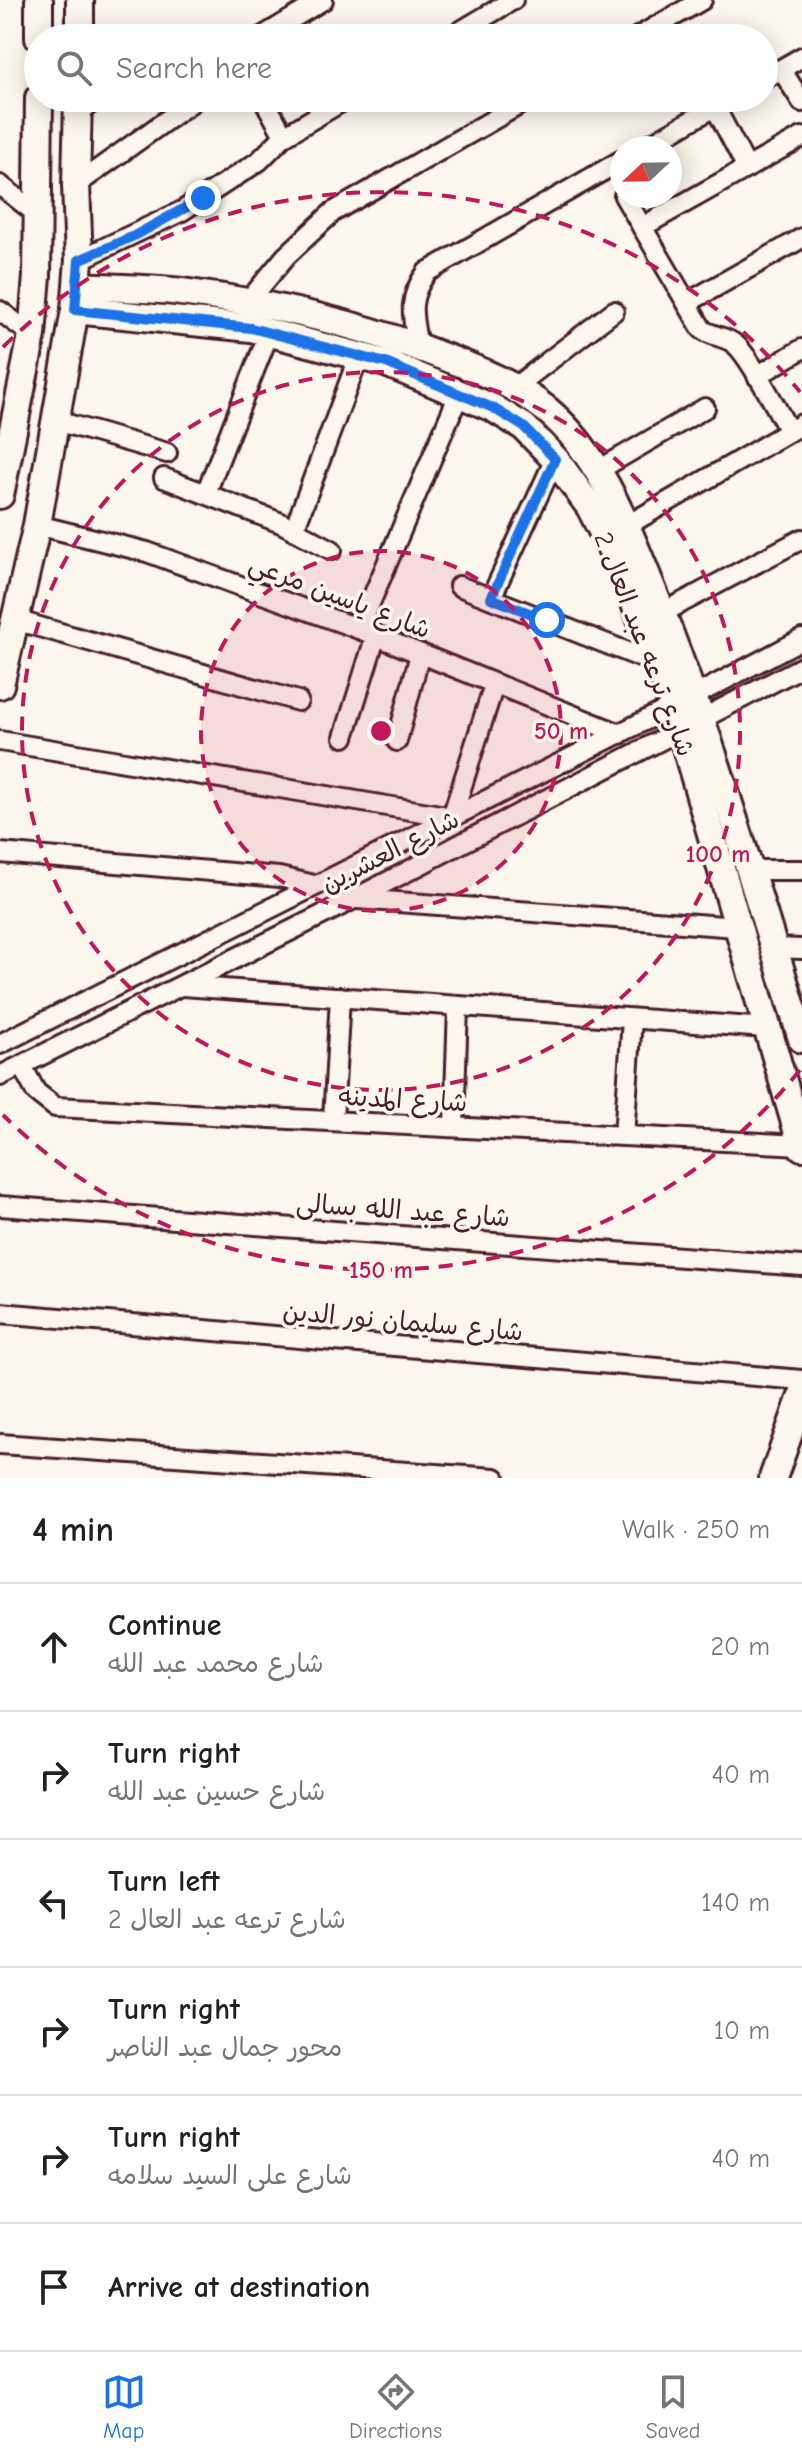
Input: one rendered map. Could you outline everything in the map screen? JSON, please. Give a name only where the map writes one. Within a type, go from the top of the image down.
[{"type":"street","points":[[39,0],[39,24]]},
{"type":"street","points":[[80,0],[80,24]]},
{"type":"street","points":[[283,24],[323,0]]},
{"type":"street","points":[[473,24],[513,0]]},
{"type":"street","points":[[660,24],[702,0]]},
{"type":"street","points":[[778,71],[802,57]]},
{"type":"street","points":[[781,69],[802,102]]},
{"type":"street","points":[[0,495],[6,431],[32,335],[39,112]]},
{"type":"street","points":[[0,685],[37,525],[78,285],[76,185],[84,112]]},
{"type":"street","points":[[76,185],[178,112]]},
{"type":"street","points":[[271,112],[284,136]]},
{"type":"street","points":[[78,285],[259,161],[284,136],[324,112]]},
{"type":"street","points":[[247,303],[286,256],[333,212],[507,112]]},
{"type":"street","points":[[664,136],[705,112]]},
{"type":"street","points":[[726,112],[747,168]]},
{"type":"street","points":[[642,227],[802,137]]},
{"type":"street","points":[[418,346],[412,301],[415,287],[427,272],[610,167]]},
{"type":"street","points":[[0,185],[38,215]]},
{"type":"street","points":[[626,526],[796,427],[737,346],[702,329],[631,208]]},
{"type":"street","points":[[687,303],[802,238]]},
{"type":"street","name":"شارع ترعه عبد العال 2","points":[[78,285],[180,292],[247,303],[321,317],[418,346],[515,387],[548,411],[578,443],[597,471],[626,526],[662,613],[737,927],[802,1146]]},
{"type":"street","name":"شارع ترعه عبد العال 2","points":[[78,285],[197,321],[269,333],[386,363],[493,408],[524,427],[555,459],[590,507],[616,559],[658,664],[688,713],[749,870],[802,1039]]},
{"type":"street","points":[[0,311],[32,335]]},
{"type":"street","points":[[515,387],[614,311]]},
{"type":"street","points":[[206,493],[269,333]]},
{"type":"street","points":[[757,376],[802,349]]},
{"type":"street","points":[[294,530],[359,356]]},
{"type":"street","points":[[344,737],[367,632],[460,392]]},
{"type":"street","points":[[597,471],[705,408]]},
{"type":"street","points":[[57,421],[167,453]]},
{"type":"street","points":[[491,598],[555,459]]},
{"type":"street","points":[[164,478],[294,530],[332,550]]},
{"type":"street","name":"شارع ياسين مرعي","points":[[37,525],[147,552],[367,632],[620,734]]},
{"type":"street","points":[[662,613],[802,539]]},
{"type":"street","points":[[459,586],[658,664]]},
{"type":"street","points":[[15,620],[298,701]]},
{"type":"street","name":"شارع العشرين","points":[[0,1076],[354,899],[688,713],[802,639]]},
{"type":"street","points":[[397,741],[420,654]]},
{"type":"street","name":"شارع العشرين","points":[[0,1044],[620,734],[688,713],[802,667]]},
{"type":"street","points":[[0,741],[452,817],[494,685]]},
{"type":"street","points":[[0,853],[279,877],[314,885]]},
{"type":"street","points":[[749,870],[802,870]]},
{"type":"street","points":[[354,899],[737,927]]},
{"type":"street","points":[[773,948],[802,949]]},
{"type":"street","points":[[183,986],[766,1028]]},
{"type":"street","points":[[333,1121],[340,997]]},
{"type":"street","points":[[454,1127],[458,1006]]},
{"type":"street","points":[[624,1136],[632,1019]]},
{"type":"street","name":"شارع المدينه","points":[[22,1066],[36,1092],[55,1107],[802,1146]]},
{"type":"street","name":"شارع عبد الله بسالى","points":[[0,1206],[802,1266]]},
{"type":"street","name":"شارع سليمان نور الدين","points":[[0,1313],[802,1380]]},
{"type":"street","points":[[773,1478],[802,1396]]},
{"type":"street","points":[[0,1444],[495,1478]]},
{"type":"route","points":[[203,198],[136,235],[79,260],[75,310],[251,328],[386,363],[460,392],[524,427],[555,459],[491,598],[547,620]]}]
